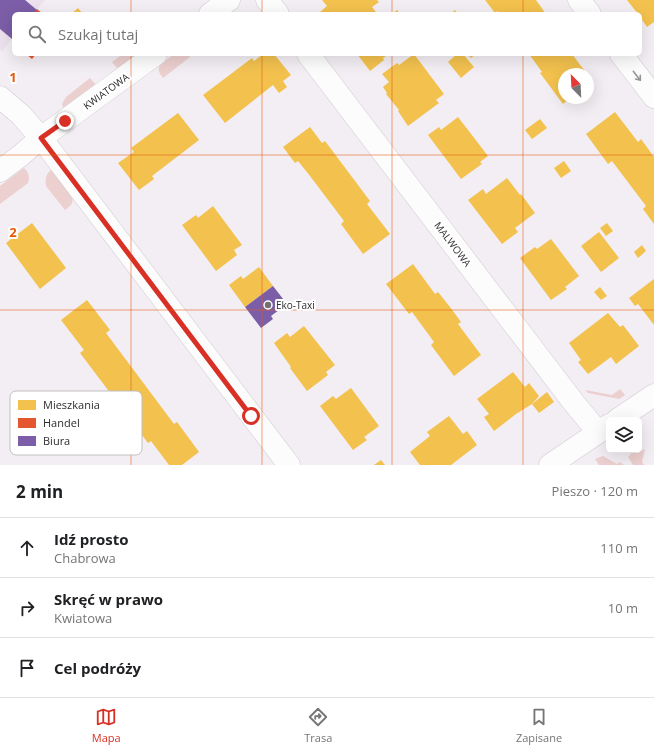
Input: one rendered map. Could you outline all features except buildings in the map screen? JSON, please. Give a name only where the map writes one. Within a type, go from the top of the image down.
[{"type":"street","points":[[213,12],[229,0]]},
{"type":"street","points":[[267,0],[276,12]]},
{"type":"street","points":[[579,0],[588,12]]},
{"type":"street","name":"KWIATOWA","points":[[0,172],[41,138],[153,56]]},
{"type":"street","name":"MALWOWA","points":[[310,56],[574,403],[604,429]]},
{"type":"street","points":[[623,56],[654,97]]},
{"type":"street","points":[[0,97],[21,115],[41,138],[289,465]]},
{"type":"street","points":[[620,417],[654,394]]},
{"type":"street","points":[[550,465],[604,429]]},
{"type":"shaded area","points":[[0,0],[45,0],[35,12],[12,12],[12,39],[2,52],[0,49]]},
{"type":"shaded area","points":[[120,56],[140,56],[119,69],[112,62]]},
{"type":"shaded area","points":[[171,56],[190,57],[163,78],[159,72],[160,65]]},
{"type":"shaded area","points":[[90,78],[96,85],[64,111],[62,104],[66,97]]},
{"type":"shaded area","points":[[24,168],[29,175],[28,183],[0,204],[0,186]]},
{"type":"shaded area","points":[[51,170],[72,196],[72,204],[65,210],[46,186],[46,177]]},
{"type":"shaded area","points":[[620,389],[625,395],[619,399],[588,393],[585,390],[612,395]]},
{"type":"shaded area","points":[[645,449],[642,462],[644,465],[633,465],[628,457],[630,453],[642,453],[642,450]]},
{"type":"shaded area","points":[[603,456],[617,464],[620,462],[624,465],[599,465],[595,459]]},
{"type":"place","name":"Eko-Taxi","points":[[268,305]]},
{"type":"route","points":[[65,121],[41,138],[251,416]]}]
